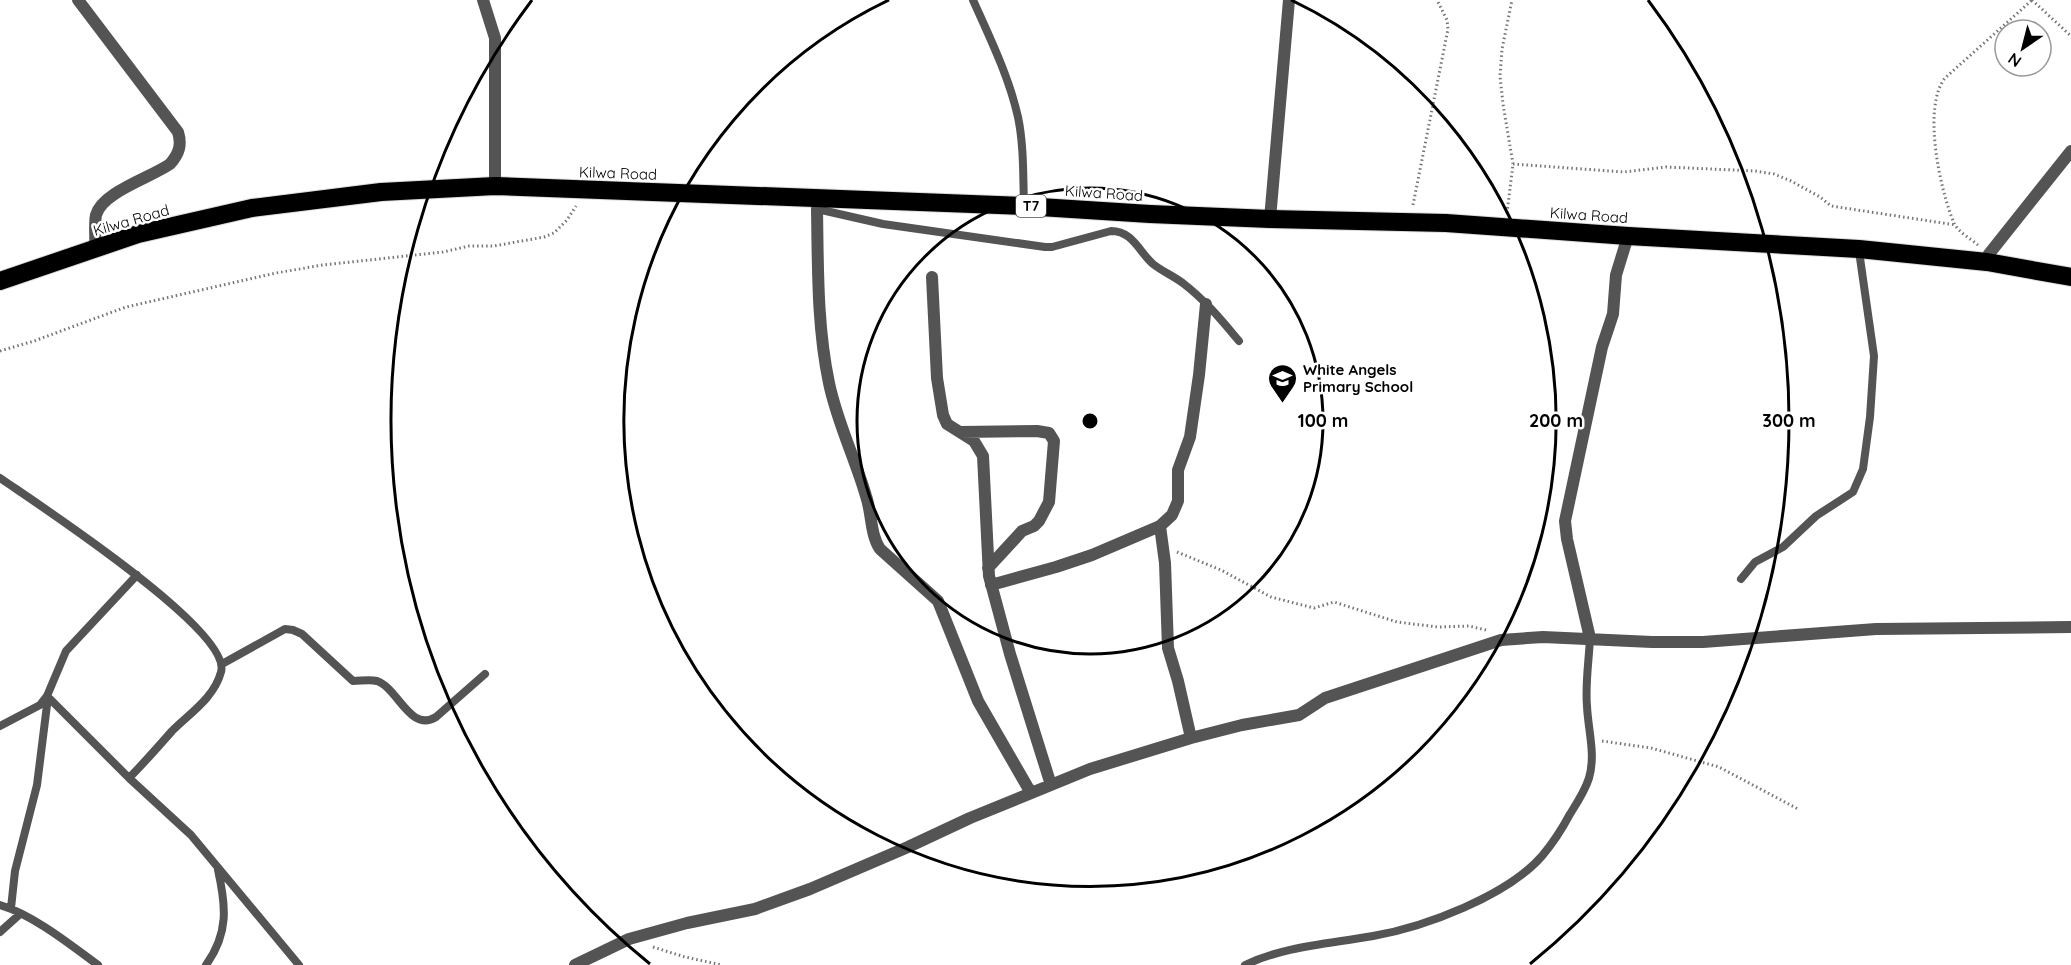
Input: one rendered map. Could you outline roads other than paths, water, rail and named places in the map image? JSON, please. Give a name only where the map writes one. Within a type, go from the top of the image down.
[{"type":"highway","name":"Kilwa Road","points":[[0,281],[138,234],[252,208],[381,192],[495,186],[818,204],[1023,206],[1150,214],[1505,227],[1988,258],[2071,277]]},
{"type":"street","points":[[78,0],[178,132],[181,145],[175,159],[170,164],[116,193],[103,204],[96,215],[95,249]]},
{"type":"street","points":[[483,0],[495,38],[495,186]]},
{"type":"street","points":[[1270,219],[1289,0]]},
{"type":"street","points":[[1988,258],[2071,151]]},
{"type":"street","points":[[818,204],[819,304],[829,385],[867,498],[875,540],[885,554],[938,601],[978,701],[1031,793]]},
{"type":"street","points":[[1590,638],[1567,539],[1565,521],[1602,347],[1613,314],[1616,275],[1628,236]]},
{"type":"street","points":[[932,277],[937,378],[943,415],[947,424],[974,441],[982,456],[988,568],[991,585],[1010,654],[1052,784]]},
{"type":"street","points":[[991,585],[1092,555],[1160,526],[1172,515],[1178,501],[1178,470],[1190,437],[1206,304]]},
{"type":"street","points":[[960,432],[1037,431],[1049,433],[1054,441],[1049,501],[1039,521],[1022,531],[988,568]]},
{"type":"street","points":[[1160,526],[1168,648],[1191,738]]},
{"type":"street","points":[[575,965],[628,939],[687,923],[755,909],[810,889],[1090,769],[1191,738],[1242,725],[1299,715],[1325,698],[1501,640],[1543,636],[1652,642],[1703,642],[1876,629],[2071,627]]},
{"type":"lane","points":[[973,0],[990,36],[1018,119],[1022,150],[1023,206]]},
{"type":"lane","points":[[818,204],[883,224],[1045,247],[1117,231],[1130,237],[1150,261],[1162,271],[1183,283],[1206,304],[1239,341]]},
{"type":"lane","points":[[1741,579],[1755,562],[1783,546],[1816,516],[1853,492],[1863,469],[1870,417],[1874,356],[1859,249]]},
{"type":"lane","points":[[0,478],[154,588],[198,630],[220,657],[222,671],[211,693],[129,778]]},
{"type":"lane","points":[[0,726],[40,705],[47,696],[66,651],[137,575]]},
{"type":"lane","points":[[222,663],[285,629],[292,630],[302,634],[353,681],[374,680],[383,684],[414,718],[426,721],[436,717],[485,675]]},
{"type":"lane","points":[[1245,965],[1298,947],[1374,936],[1419,926],[1494,893],[1541,858],[1560,832],[1589,777],[1592,739],[1587,706],[1590,638]]},
{"type":"lane","points":[[47,696],[129,778],[191,835],[299,965]]},
{"type":"lane","points":[[11,908],[15,872],[38,785],[47,696]]},
{"type":"lane","points":[[206,965],[215,952],[223,930],[225,901],[217,867]]},
{"type":"lane","points":[[0,905],[11,908],[59,937],[98,965]]},
{"type":"lane","points":[[0,932],[20,914]]},
{"type":"place","name":"White Angels Primary School","points":[[1282,404]]}]
